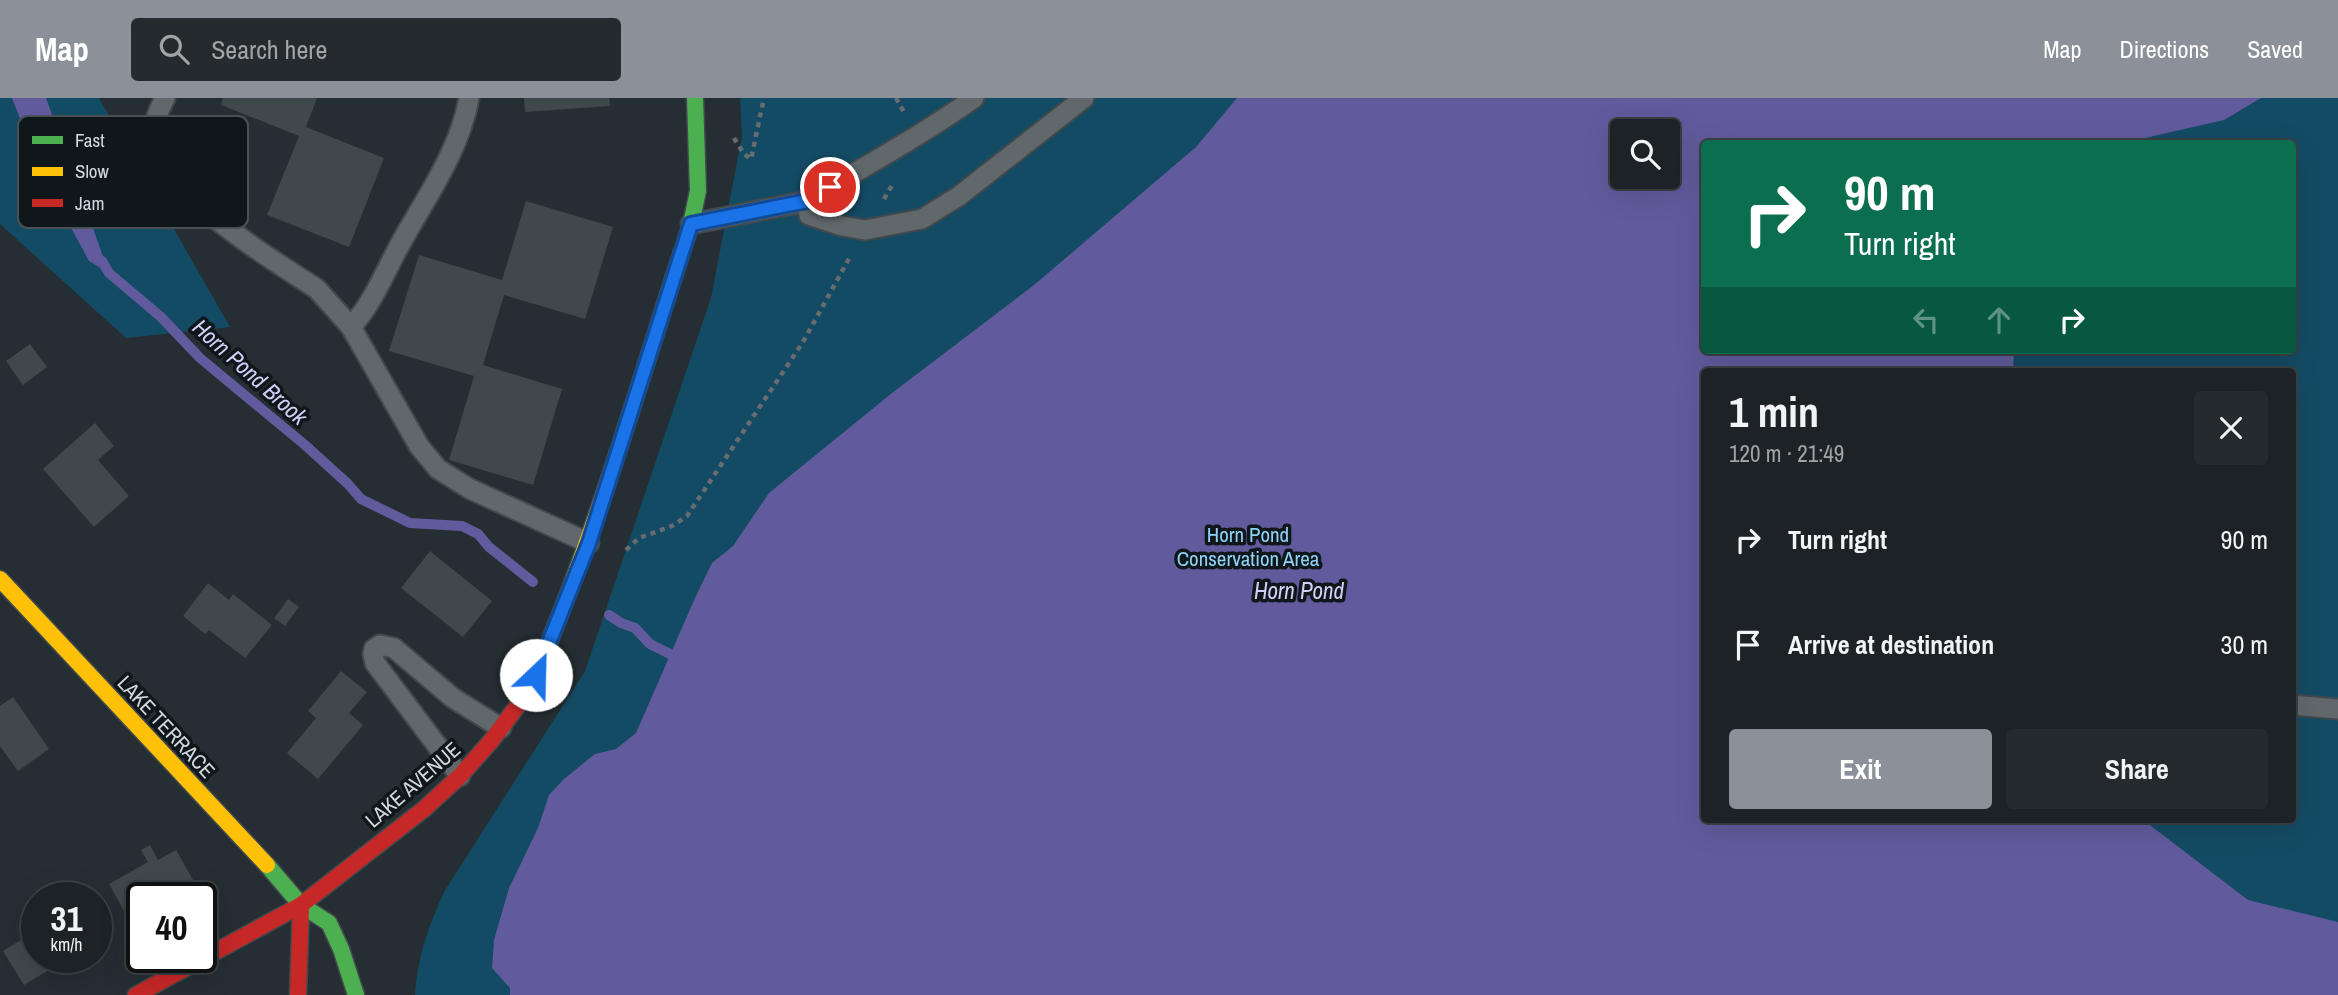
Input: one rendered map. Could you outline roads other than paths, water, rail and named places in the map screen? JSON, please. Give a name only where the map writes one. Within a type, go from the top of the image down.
[{"type":"street","name":"LAKE AVENUE","points":[[136,995],[300,905],[424,809],[460,776],[527,694],[560,620],[589,543],[691,224],[698,191],[695,98]]},
{"type":"street","name":"LAKE TERRACE","points":[[0,579],[251,848],[300,905],[329,923],[341,949],[356,995]]},
{"type":"street","points":[[298,995],[300,905]]},
{"type":"lane","points":[[156,116],[165,98]]},
{"type":"lane","points":[[351,327],[373,296],[428,199],[449,155],[469,98]]},
{"type":"lane","points":[[691,224],[807,201],[900,144],[934,127],[974,98]]},
{"type":"lane","points":[[807,201],[809,215],[865,230],[922,219],[959,196],[1084,98]]},
{"type":"lane","points":[[229,228],[317,289],[329,301],[351,327],[419,446],[438,469],[470,489],[589,543]]},
{"type":"lane","points":[[460,776],[375,663],[374,649],[380,645],[394,648],[453,698],[501,728]]},
{"type":"lane","points":[[2296,705],[2338,709]]},
{"type":"water","points":[[12,98],[46,98],[52,116],[19,116]]},
{"type":"water","name":"Horn Pond","points":[[1237,98],[2261,98],[2224,120],[2141,140],[1701,140],[1701,354],[2014,354],[2013,368],[1701,368],[1701,823],[2147,823],[2248,900],[2338,922],[2338,995],[510,995],[510,988],[492,968],[494,940],[509,888],[538,828],[549,795],[595,754],[616,749],[636,733],[712,563],[733,546],[769,493],[892,393],[1034,285],[1196,147]]},
{"type":"water","points":[[71,228],[93,228],[109,273],[89,261]]},
{"type":"waterway","name":"Horn Pond Brook","points":[[102,261],[109,273],[161,317],[200,358],[305,445],[361,499],[410,523],[462,526],[478,534],[489,547],[533,582]]},
{"type":"waterway","name":"Horn Pond Brook","points":[[609,615],[635,628],[650,644],[670,654]]},
{"type":"park label","name":"Horn Pond Conservation Area","points":[[1248,547]]}]
